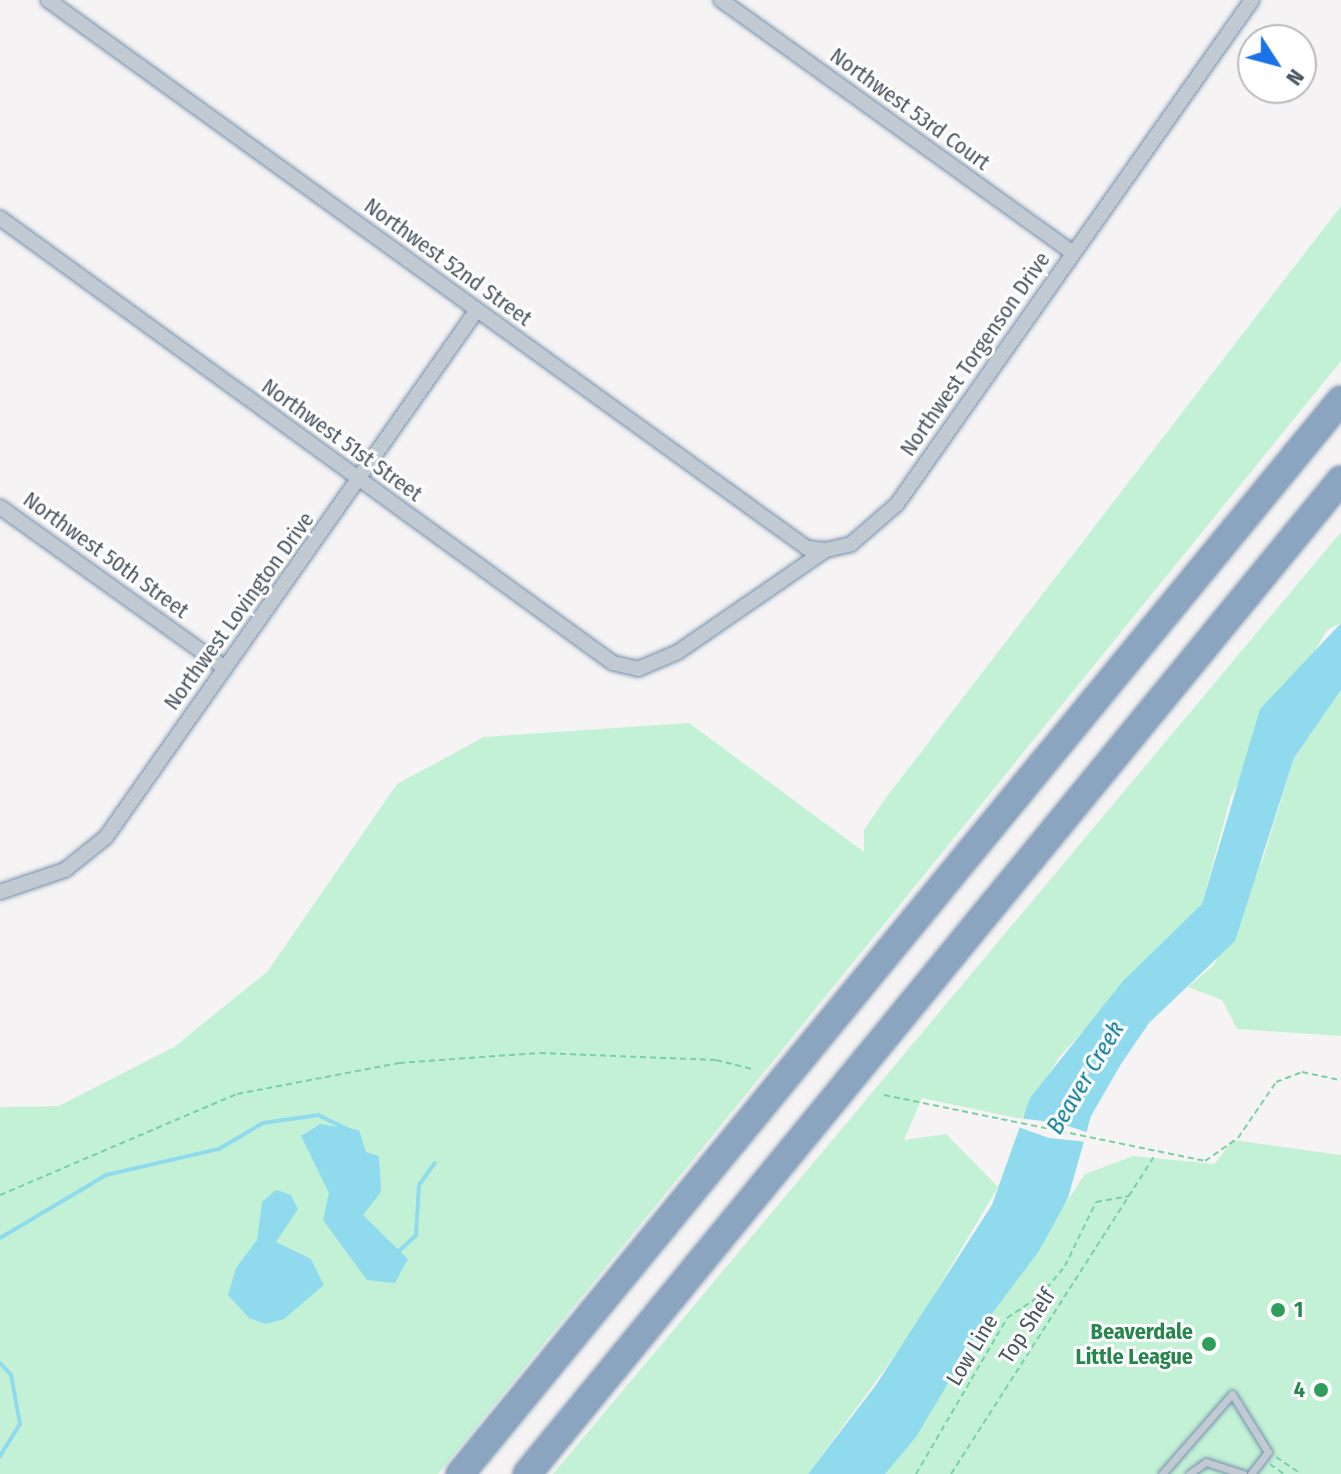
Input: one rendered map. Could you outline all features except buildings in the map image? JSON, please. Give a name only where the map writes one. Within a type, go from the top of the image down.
[{"type":"highway","points":[[460,1474],[1341,398]]},
{"type":"highway","points":[[527,1474],[1341,480]]},
{"type":"highway","points":[[1285,549],[1341,507]]},
{"type":"street","name":"Northwest 52nd Street","points":[[48,0],[807,548],[826,550]]},
{"type":"street","name":"Northwest 53rd Court","points":[[721,0],[1073,253]]},
{"type":"street","name":"Northwest Torgenson Drive","points":[[666,658],[826,550],[873,530],[897,504],[1252,0]]},
{"type":"street","name":"Northwest 51st Street","points":[[0,218],[613,663],[638,669],[666,658]]},
{"type":"street","name":"Northwest Lovington Drive","points":[[0,892],[65,870],[106,837],[477,310]]},
{"type":"street","name":"Northwest 50th Street","points":[[0,507],[225,668]]},
{"type":"lane","points":[[1162,1474],[1232,1394],[1266,1455],[1251,1474]]},
{"type":"lane","points":[[1189,1474],[1206,1462],[1243,1474]]},
{"type":"path","points":[[0,1195],[237,1094],[399,1063],[540,1053],[716,1060],[751,1069]]},
{"type":"path","points":[[884,1095],[1205,1161],[1238,1138],[1276,1082],[1302,1072],[1341,1080]]},
{"type":"path","name":"Top Shelf","points":[[951,1474],[1156,1153]]},
{"type":"path","name":"Low Line","points":[[916,1474],[1007,1318],[1040,1296],[1065,1266],[1096,1202],[1131,1196]]},
{"type":"path","points":[[1266,1455],[1284,1474]]},
{"type":"path","points":[[1266,1455],[1301,1474]]},
{"type":"green space","points":[[1341,206],[1341,361],[438,1474],[0,1474],[0,1107],[59,1106],[174,1047],[267,972],[397,784],[484,737],[689,723],[864,852],[864,830],[885,799]]},
{"type":"green space","points":[[1341,532],[1341,623],[1327,630],[1231,796],[1202,904],[1060,1056],[1021,1119],[922,1098],[904,1140],[946,1134],[998,1187],[912,1332],[808,1474],[553,1474]]},
{"type":"green space","points":[[1341,690],[1341,1036],[1237,1029],[1222,1000],[1188,987],[1214,965],[1263,859],[1294,758]]},
{"type":"green space","name":"Beaverdale Little League","points":[[1233,1140],[1341,1155],[1341,1474],[885,1474],[1085,1174],[1133,1156],[1214,1164]]},
{"type":"water","name":"Beaver Creek","points":[[1341,623],[1341,690],[1294,758],[1235,941],[1149,1023],[1121,1064],[1091,1116],[1068,1198],[1039,1251],[979,1331],[916,1437],[885,1474],[808,1474],[876,1385],[992,1205],[1030,1098],[1123,981],[1202,904],[1260,709]]},
{"type":"water","points":[[320,1124],[359,1130],[366,1152],[379,1156],[381,1192],[363,1215],[408,1259],[395,1283],[367,1280],[323,1220],[329,1193],[301,1136]]},
{"type":"water","points":[[276,1190],[291,1195],[298,1209],[276,1242],[311,1259],[324,1285],[284,1319],[266,1324],[249,1318],[228,1295],[236,1268],[257,1240],[262,1202]]},
{"type":"pier","points":[[1018,1118],[1059,1123],[1089,1133],[1087,1142],[1049,1138],[1015,1126]]},
{"type":"waterway","points":[[0,1238],[106,1175],[219,1149],[263,1123],[318,1115],[355,1133]]},
{"type":"waterway","points":[[398,1252],[416,1235],[419,1185],[435,1163]]},
{"type":"waterway","points":[[0,1363],[11,1375],[20,1424],[0,1456]]},
{"type":"place","name":"1","points":[[1278,1310]]},
{"type":"place","name":"Beaverdale Little League","points":[[1209,1344]]},
{"type":"place","name":"4","points":[[1321,1390]]}]
